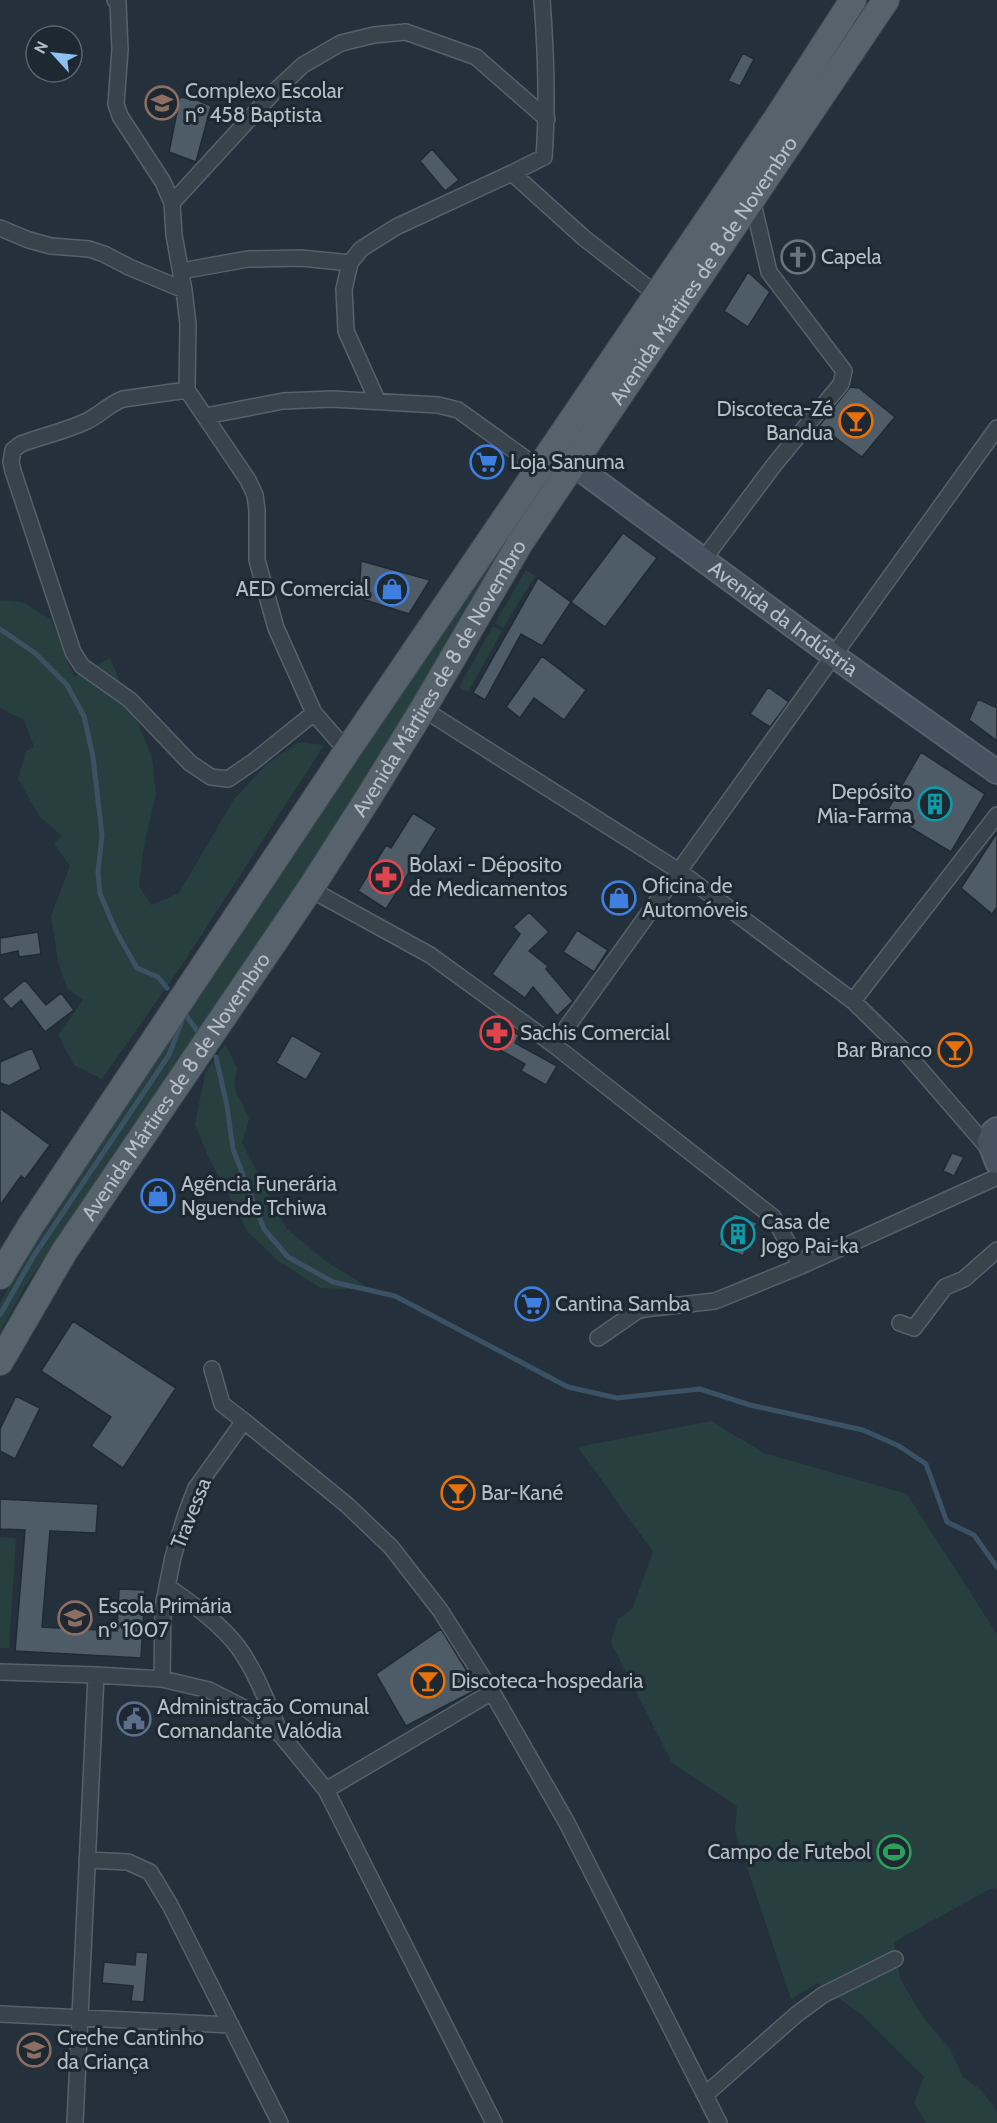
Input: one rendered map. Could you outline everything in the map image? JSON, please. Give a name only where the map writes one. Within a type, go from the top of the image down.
[{"type":"main road","name":"Avenida Mártires de 8 de Novembro","points":[[0,1276],[31,1225],[347,751],[777,118],[853,0]]},
{"type":"main road","name":"Avenida Mártires de 8 de Novembro","points":[[0,1362],[64,1252],[310,889],[423,709],[492,588],[886,0]]},
{"type":"street","points":[[377,400],[346,331],[344,289],[350,263],[361,249],[396,227],[544,157],[547,119],[542,0]]},
{"type":"street","points":[[117,1],[120,50],[116,104],[120,116],[163,182],[172,204],[174,235],[188,324],[187,390],[248,480],[255,495],[257,560],[276,628],[314,713],[347,751]]},
{"type":"street","points":[[172,204],[273,93],[303,65],[341,43],[374,35],[406,32],[476,57],[547,119]]},
{"type":"street","points":[[512,173],[584,238],[656,294]]},
{"type":"street","points":[[703,560],[774,465],[841,384],[844,370],[769,273],[752,199]]},
{"type":"street","points":[[0,228],[51,246],[89,249],[104,254],[184,290]]},
{"type":"street","points":[[181,271],[248,259],[301,258],[350,263]]},
{"type":"street","points":[[187,390],[123,399],[113,403],[101,414],[86,422],[21,444],[13,450],[11,462],[13,471],[73,652],[82,666],[130,700],[190,763],[212,777],[228,779],[314,713]]},
{"type":"street","points":[[206,416],[283,401],[377,400],[438,405],[458,410],[540,469]]},
{"type":"street","points":[[554,1045],[997,428]]},
{"type":"street","name":"Avenida da Indústria","points":[[573,464],[834,656],[997,772]]},
{"type":"street","points":[[423,709],[679,872],[853,1001],[907,1054],[994,1157]]},
{"type":"street","points":[[853,1001],[997,815]]},
{"type":"street","points":[[310,889],[430,955],[554,1045],[773,1217],[801,1266]]},
{"type":"street","points":[[994,1157],[989,1141],[997,1129]]},
{"type":"street","points":[[598,1338],[637,1311],[715,1301],[801,1266],[997,1177]]},
{"type":"street","points":[[900,1323],[914,1328],[945,1287],[963,1279],[997,1250]]},
{"type":"street","points":[[212,1369],[222,1404],[347,1505],[391,1547],[440,1610],[492,1692],[567,1823],[719,2123]]},
{"type":"street","name":"Travessa","points":[[162,1679],[163,1607],[186,1514],[196,1488],[244,1421]]},
{"type":"street","points":[[167,1586],[204,1612],[237,1646],[261,1686],[281,1735]]},
{"type":"street","points":[[0,1672],[162,1679],[208,1690],[248,1710],[281,1735],[326,1790],[494,2123]]},
{"type":"street","points":[[75,2123],[96,1675]]},
{"type":"street","points":[[326,1790],[492,1692]]},
{"type":"street","points":[[87,1860],[128,1862],[150,1872],[170,1905],[280,2123]]},
{"type":"street","points":[[705,2095],[796,2014],[823,1995],[895,1959]]},
{"type":"street","points":[[0,2014],[231,2025]]},
{"type":"green space","points":[[521,516],[454,629],[380,766],[26,1285],[0,1332],[0,1303],[53,1215],[174,1029]]},
{"type":"green space","points":[[526,570],[535,576],[503,628],[495,623]]},
{"type":"green space","points":[[0,600],[22,602],[51,619],[74,677],[110,658],[152,757],[156,795],[144,845],[139,886],[151,905],[179,893],[234,799],[266,765],[299,742],[324,745],[184,962],[102,1079],[74,1065],[58,1035],[83,1000],[67,988],[58,961],[51,916],[70,866],[54,844],[62,836],[40,817],[18,779],[26,751],[34,747],[24,720],[0,708]]},
{"type":"green space","points":[[493,626],[502,631],[468,692],[459,687]]},
{"type":"green space","points":[[225,1044],[237,1068],[234,1087],[249,1119],[242,1143],[286,1228],[327,1262],[372,1290],[321,1288],[278,1261],[248,1232],[208,1156],[195,1124],[205,1074]]},
{"type":"green space","points":[[711,1421],[764,1453],[907,1494],[997,1634],[997,1888],[988,1890],[894,1942],[900,1978],[922,2016],[950,2049],[963,2077],[981,2090],[997,2111],[997,2123],[926,2123],[914,2103],[924,2077],[862,2015],[818,1983],[791,1999],[735,1831],[737,1806],[672,1763],[611,1642],[618,1619],[632,1609],[653,1552],[578,1447]]},
{"type":"green space","points":[[0,1537],[16,1538],[9,1648],[0,1648]]},
{"type":"building","points":[[743,53],[754,59],[740,86],[728,81]]},
{"type":"building","points":[[180,97],[197,100],[211,106],[196,162],[169,152]]},
{"type":"building","points":[[432,149],[459,180],[445,191],[420,161]]},
{"type":"building","points":[[748,272],[770,292],[748,327],[724,311]]},
{"type":"building","name":"Discoteca-Zé Bandua","points":[[850,387],[859,388],[895,417],[862,457],[819,426]]},
{"type":"building","points":[[623,533],[657,558],[605,627],[571,602]]},
{"type":"building","name":"AED Comercial","points":[[361,561],[430,580],[409,614],[359,598]]},
{"type":"building","points":[[538,578],[571,602],[542,646],[521,634],[485,700],[473,693]]},
{"type":"building","points":[[542,656],[586,690],[564,720],[534,698],[520,718],[506,707]]},
{"type":"building","points":[[768,687],[789,702],[770,727],[750,714]]},
{"type":"building","points":[[978,699],[997,708],[997,741],[969,720]]},
{"type":"building","name":"Depósito Mia-Farma","points":[[921,752],[985,794],[951,852],[886,813]]},
{"type":"building","name":"Bolaxi - Déposito de Medicamentos","points":[[413,813],[437,828],[386,909],[358,891],[386,845],[391,848]]},
{"type":"building","points":[[997,833],[997,907],[992,914],[961,888]]},
{"type":"building","name":"Oficina de Automóveis","points":[[615,880],[638,895],[624,917],[600,902]]},
{"type":"building","points":[[529,912],[549,932],[529,951],[548,966],[546,969],[573,1001],[557,1016],[533,987],[525,998],[492,974],[520,934],[513,927]]},
{"type":"building","points":[[577,930],[608,950],[594,972],[563,952]]},
{"type":"building","points":[[38,932],[41,954],[19,957],[18,951],[0,955],[0,938]]},
{"type":"building","points":[[25,980],[46,1005],[61,993],[74,1010],[45,1032],[21,1000],[11,1009],[2,999]]},
{"type":"building","points":[[494,1022],[519,1035],[515,1043],[557,1066],[546,1085],[521,1071],[525,1064],[484,1041]]},
{"type":"building","points":[[292,1035],[322,1053],[306,1080],[276,1063]]},
{"type":"building","points":[[32,1048],[41,1069],[9,1086],[0,1083],[0,1062]]},
{"type":"building","points":[[0,1108],[50,1145],[25,1179],[21,1176],[0,1205]]},
{"type":"building","points":[[952,1153],[964,1157],[954,1176],[943,1171]]},
{"type":"building","name":"Casa de Jogo Pai-ka","points":[[734,1213],[757,1223],[743,1256],[719,1245]]},
{"type":"building","points":[[73,1321],[176,1388],[123,1468],[91,1446],[111,1417],[41,1371]]},
{"type":"building","points":[[16,1396],[40,1408],[15,1459],[0,1451],[0,1429]]},
{"type":"building","points":[[0,1499],[98,1504],[96,1533],[50,1531],[42,1627],[117,1631],[119,1589],[145,1590],[141,1658],[15,1651],[25,1530],[0,1529]]},
{"type":"building","name":"Discoteca-hospedaria","points":[[441,1629],[478,1689],[406,1726],[376,1674]]},
{"type":"building","points":[[136,1952],[148,1953],[144,2002],[131,2001],[133,1986],[102,1983],[104,1962],[135,1965]]},
{"type":"waterway","points":[[0,629],[35,653],[67,685],[84,716],[93,757],[102,835],[98,872],[100,894],[117,933],[137,968],[158,977],[167,988]]},
{"type":"waterway","points":[[185,1014],[198,1032]]},
{"type":"waterway","points":[[0,1315],[33,1257],[169,1055],[184,1015]]},
{"type":"waterway","points":[[216,1057],[227,1106],[233,1149],[264,1229],[288,1257],[333,1282],[395,1296],[568,1387],[617,1398],[700,1389],[750,1405],[863,1430],[899,1446],[926,1464],[947,1522],[974,1535],[997,1567]]},
{"type":"place","name":"Complexo Escolar nº 458 Baptista","points":[[162,103]]},
{"type":"place","name":"Capela","points":[[798,257]]},
{"type":"place","name":"Discoteca-Zé Bandua","points":[[856,421]]},
{"type":"place","name":"Loja Sanuma","points":[[487,462]]},
{"type":"place","name":"AED Comercial","points":[[392,589]]},
{"type":"place","name":"Depósito Mia-Farma","points":[[935,804]]},
{"type":"place","name":"Bolaxi - Déposito de Medicamentos","points":[[386,877]]},
{"type":"place","name":"Oficina de Automóveis","points":[[619,898]]},
{"type":"place","name":"Sachis Comercial","points":[[497,1033]]},
{"type":"place","name":"Bar Branco","points":[[955,1050]]},
{"type":"place","name":"Agência Funerária Nguende Tchiwa","points":[[158,1196]]},
{"type":"place","name":"Casa de Jogo Pai-ka","points":[[738,1234]]},
{"type":"place","name":"Cantina Samba","points":[[532,1304]]},
{"type":"place","name":"Bar-Kané","points":[[458,1493]]},
{"type":"place","name":"Escola Primária nº 1007","points":[[75,1618]]},
{"type":"place","name":"Discoteca-hospedaria","points":[[428,1681]]},
{"type":"place","name":"Administração Comunal Comandante Valódia","points":[[134,1719]]},
{"type":"place","name":"Campo de Futebol","points":[[894,1852]]},
{"type":"place","name":"Creche Cantinho da Criança","points":[[34,2050]]}]
